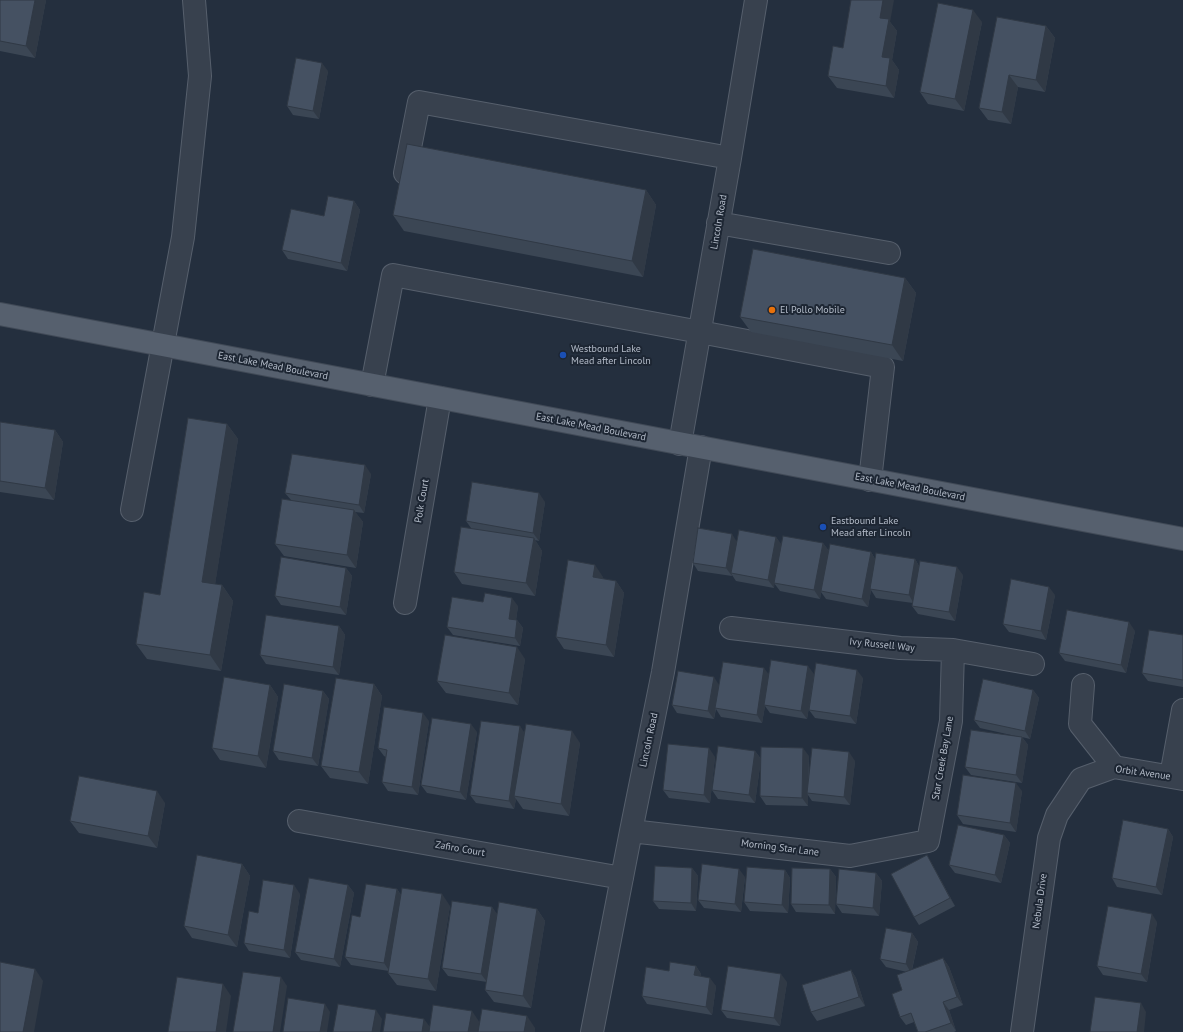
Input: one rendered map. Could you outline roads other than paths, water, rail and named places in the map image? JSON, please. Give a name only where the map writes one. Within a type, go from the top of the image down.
[{"type":"main road","name":"East Lake Mead Boulevard","points":[[0,314],[1183,539]]},
{"type":"street","points":[[132,510],[183,237],[200,76],[194,0]]},
{"type":"street","name":"Lincoln Road","points":[[680,444],[756,0]]},
{"type":"street","points":[[401,194],[419,102],[730,158]]},
{"type":"street","points":[[718,223],[889,253]]},
{"type":"street","points":[[372,385],[393,275],[700,332],[883,367],[870,480]]},
{"type":"street","name":"Polk Court","points":[[405,603],[440,398]]},
{"type":"street","name":"Lincoln Road","points":[[592,1032],[664,672],[701,447]]},
{"type":"street","name":"Ivy Russell Way","points":[[731,628],[900,648],[953,650],[1033,664]]},
{"type":"street","name":"Star Creek Bay Lane","points":[[928,842],[951,721],[953,650]]},
{"type":"street","points":[[1084,686],[1080,724],[1114,766]]},
{"type":"street","points":[[1177,778],[1183,710]]},
{"type":"street","name":"Orbit Avenue","points":[[1081,779],[1114,766],[1177,778]]},
{"type":"street","name":"Nebula Drive","points":[[1022,1032],[1048,838],[1057,815],[1081,779]]},
{"type":"street","name":"Zafiro Court","points":[[299,821],[622,878]]},
{"type":"street","name":"Morning Star Lane","points":[[631,831],[850,856],[928,842]]},
{"type":"place","name":"El Pollo Mobile","points":[[772,310]]},
{"type":"place","name":"Westbound Lake Mead after Lincoln","points":[[563,355]]},
{"type":"place","name":"Eastbound Lake Mead after Lincoln","points":[[823,527]]}]
